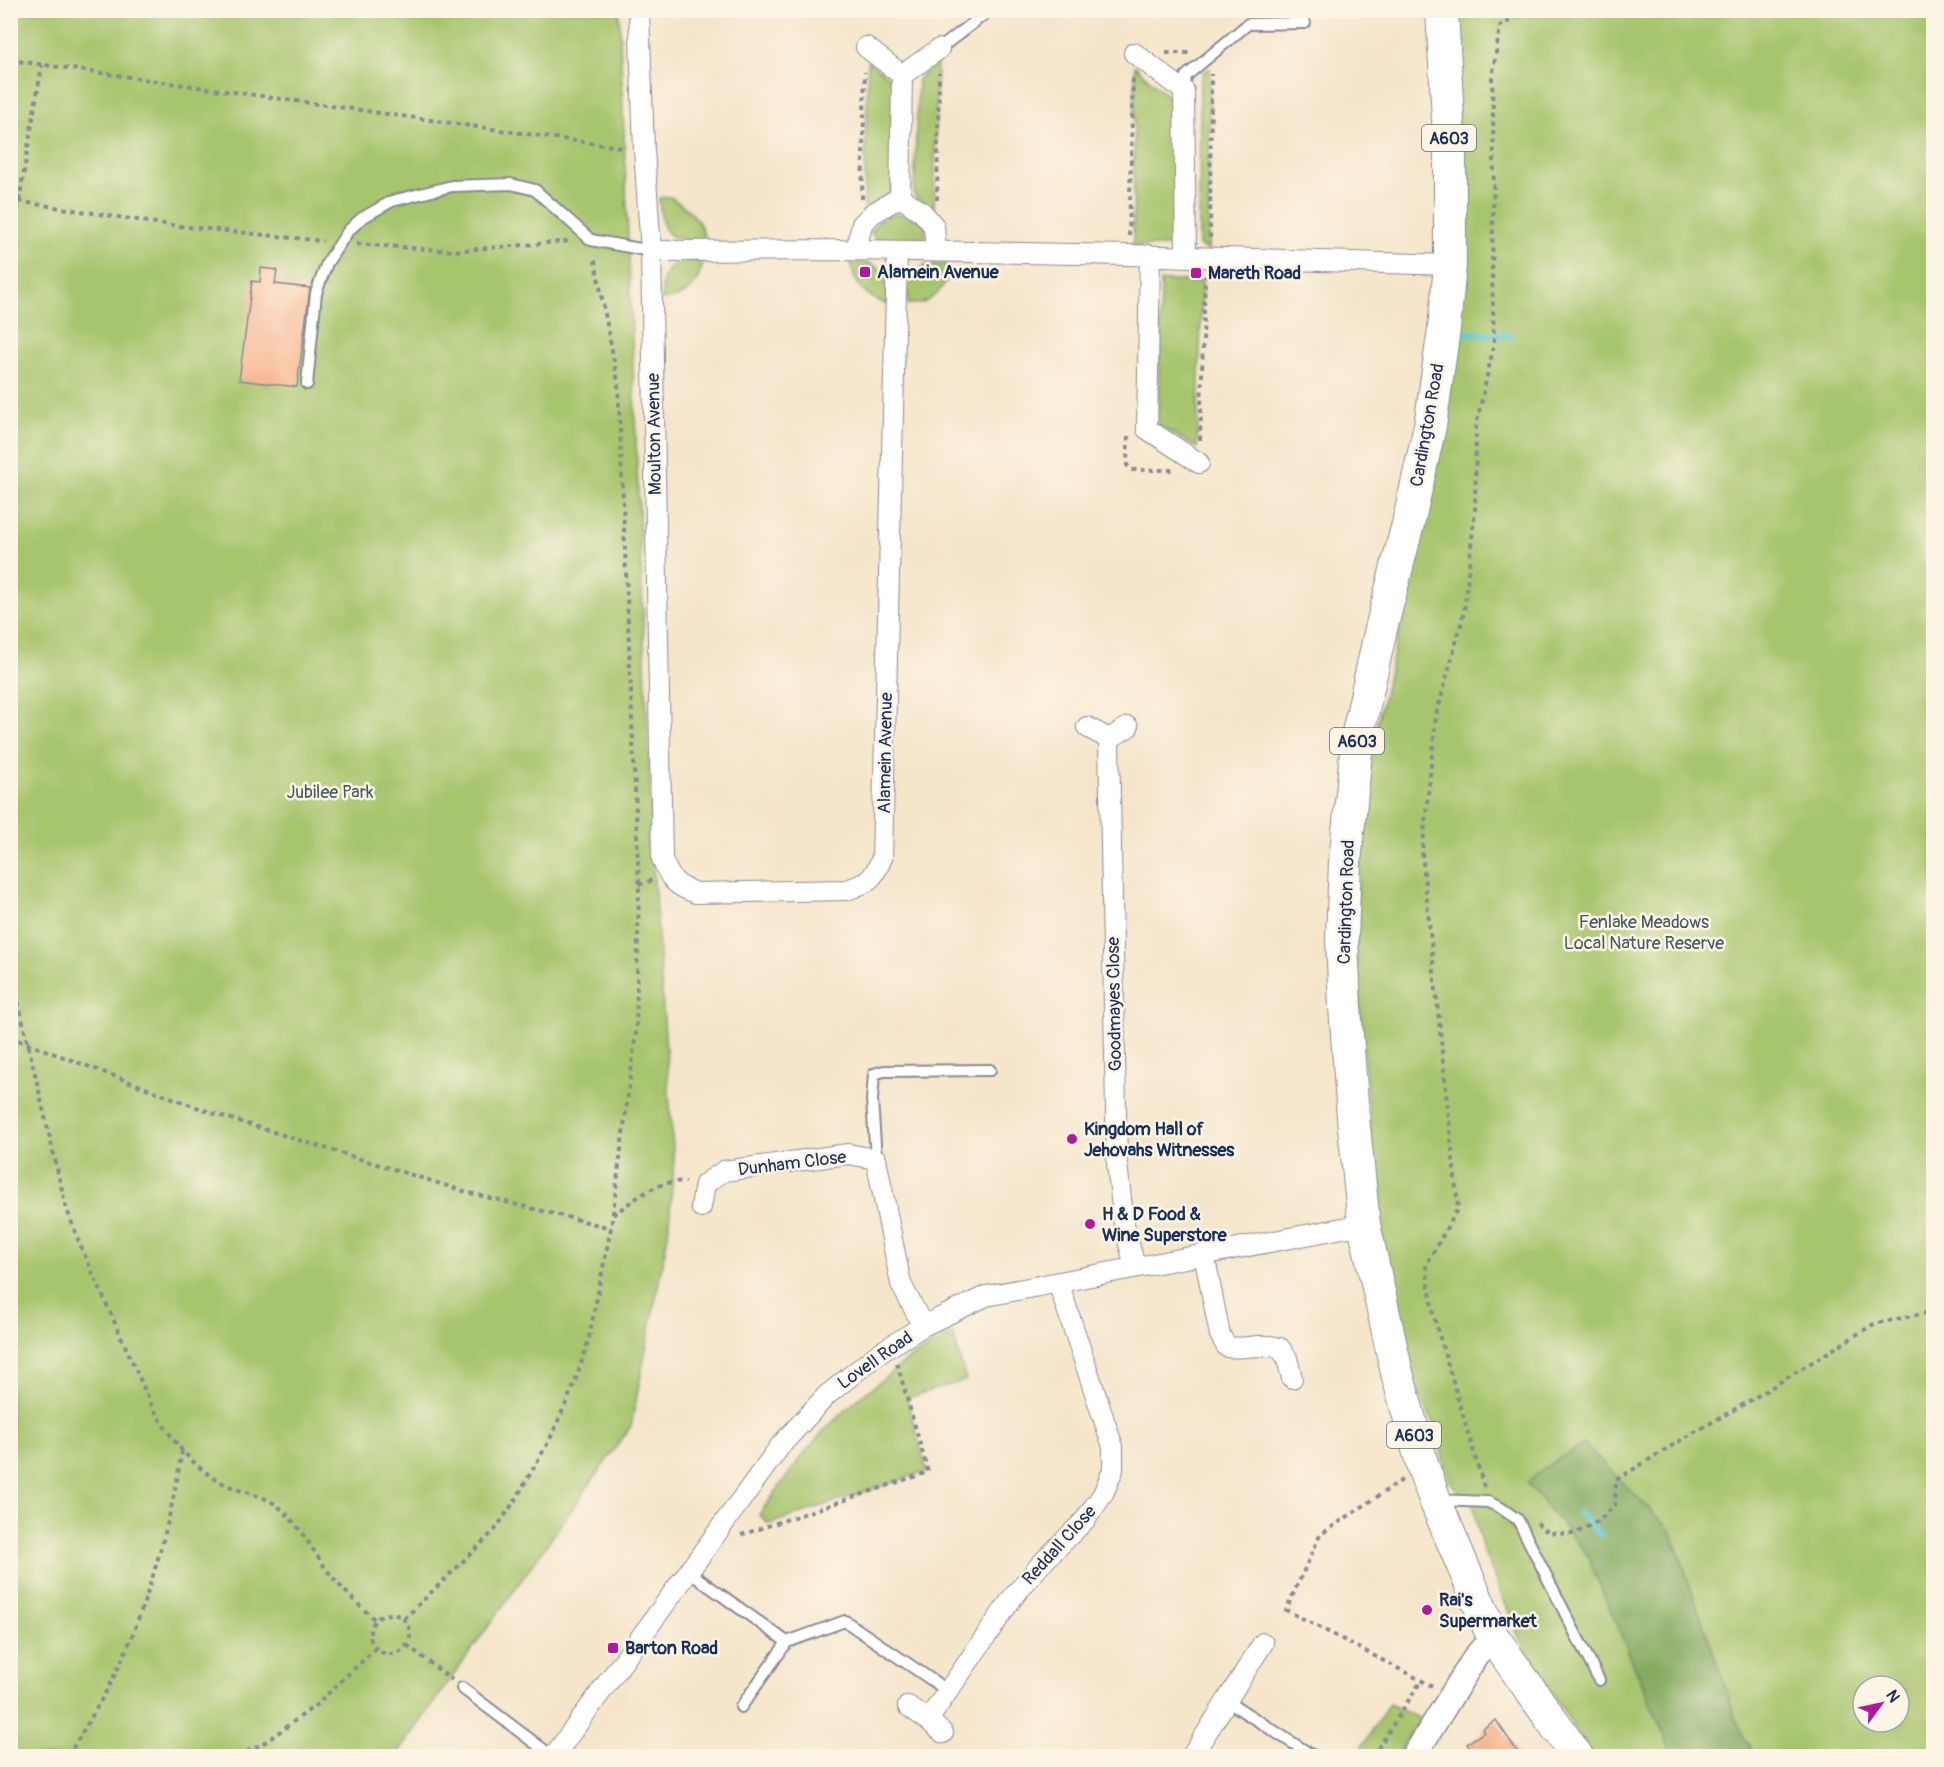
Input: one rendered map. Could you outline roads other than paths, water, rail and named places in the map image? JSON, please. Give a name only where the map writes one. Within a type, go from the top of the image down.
[{"type":"main road","name":"Cardington Road","points":[[1442,10],[1450,155],[1450,265],[1444,329],[1430,426],[1358,733],[1346,861],[1342,938],[1344,1007],[1364,1224],[1397,1372],[1423,1467],[1493,1637],[1577,1756]]},
{"type":"street","name":"Moulton Avenue","points":[[639,10],[644,150],[651,251],[662,859]]},
{"type":"street","points":[[866,47],[902,75]]},
{"type":"street","points":[[902,75],[939,49]]},
{"type":"street","points":[[1134,53],[1184,91],[1186,257]]},
{"type":"street","points":[[900,197],[902,75]]},
{"type":"street","points":[[856,249],[862,224],[872,214],[900,197]]},
{"type":"street","points":[[900,197],[922,212],[934,226],[936,251]]},
{"type":"street","points":[[651,251],[856,249],[897,252],[1150,255],[1450,265]]},
{"type":"street","name":"Alamein Avenue","points":[[662,859],[668,875],[680,887],[696,893],[847,890],[866,883],[877,871],[882,858],[897,252]]},
{"type":"street","points":[[1150,255],[1148,429],[1199,463]]},
{"type":"street","points":[[1087,727],[1109,740],[1128,727]]},
{"type":"street","name":"Goodmayes Close","points":[[1109,740],[1117,1164],[1124,1224],[1135,1268]]},
{"type":"street","name":"Dunham Close","points":[[701,1207],[705,1184],[724,1172],[848,1154],[876,1159]]},
{"type":"street","points":[[876,1159],[901,1284],[923,1326]]},
{"type":"street","name":"Lovell Road","points":[[558,1755],[781,1445],[827,1395],[878,1354],[923,1326],[986,1296],[1364,1224]]},
{"type":"street","points":[[1204,1254],[1220,1335],[1227,1347],[1240,1349],[1266,1344],[1280,1348],[1287,1358],[1292,1378]]},
{"type":"street","name":"Reddall Close","points":[[928,1720],[1013,1597],[1041,1564],[1085,1520],[1103,1494],[1113,1470],[1113,1447],[1058,1282]]},
{"type":"street","points":[[1414,1756],[1476,1656],[1493,1637]]},
{"type":"street","points":[[1192,1756],[1263,1643]]},
{"type":"street","points":[[908,1706],[943,1733]]},
{"type":"lane","points":[[939,49],[990,10]]},
{"type":"lane","points":[[1184,91],[1186,76],[1248,24],[1305,23]]},
{"type":"lane","points":[[307,384],[316,293],[327,263],[348,231],[362,218],[392,201],[452,186],[511,184],[535,190],[591,239],[651,251]]},
{"type":"lane","points":[[876,1159],[872,1100],[874,1074],[884,1071],[990,1070]]},
{"type":"lane","points":[[1435,1500],[1488,1502],[1518,1520],[1599,1680]]},
{"type":"lane","points":[[689,1572],[787,1642]]},
{"type":"lane","points":[[741,1707],[787,1642],[845,1621],[948,1691]]},
{"type":"lane","points":[[462,1688],[558,1755]]},
{"type":"lane","points":[[1227,1701],[1313,1756]]},
{"type":"waterway","points":[[1461,333],[1512,336]]},
{"type":"waterway","points":[[1579,1513],[1601,1535]]},
{"type":"place","name":"Alamein Avenue","points":[[865,272]]},
{"type":"place","name":"Mareth Road","points":[[1196,273]]},
{"type":"place","name":"Kingdom Hall of Jehovahs Witnesses","points":[[1072,1139]]},
{"type":"place","name":"H & D Food & Wine Superstore","points":[[1090,1224]]},
{"type":"place","name":"Rai's Supermarket","points":[[1427,1610]]},
{"type":"place","name":"Barton Road","points":[[613,1648]]},
{"type":"park label","name":"Jubilee Park","points":[[330,792]]},
{"type":"park label","name":"Fenlake Meadows Local Nature Reserve","points":[[1644,932]]}]
